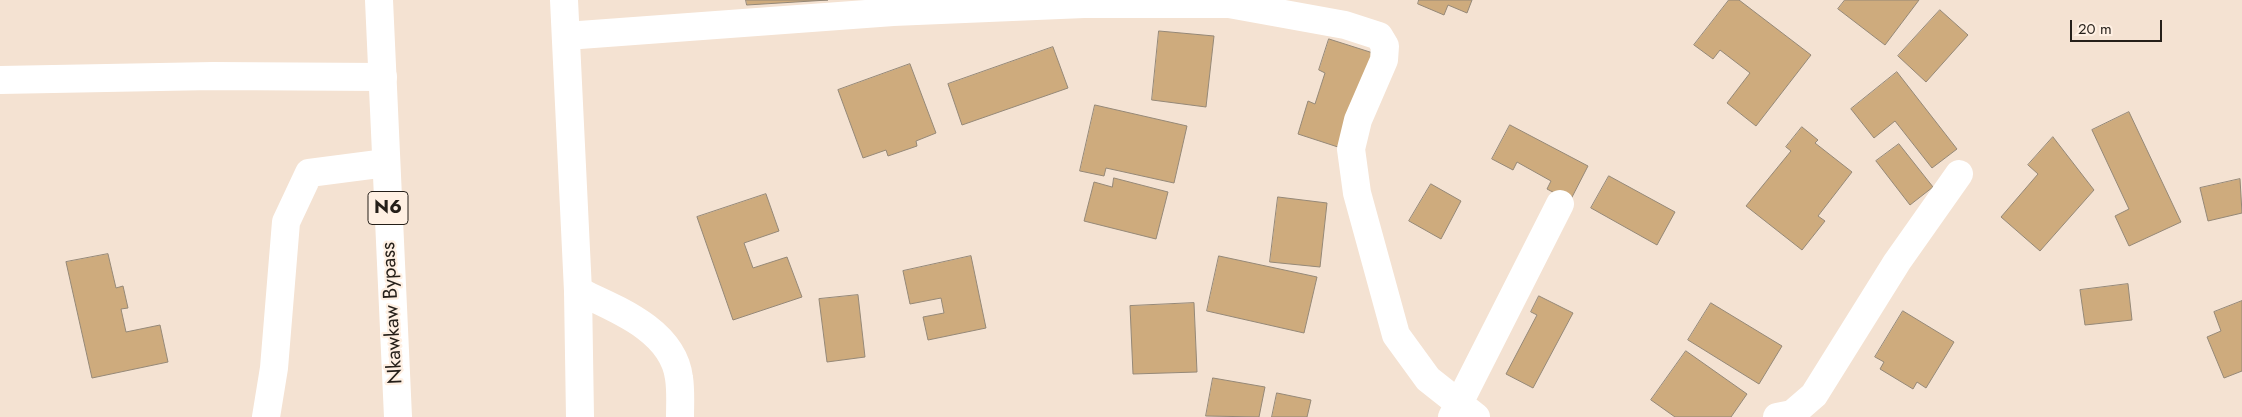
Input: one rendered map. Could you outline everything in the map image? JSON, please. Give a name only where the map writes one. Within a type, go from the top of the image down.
[{"type":"main road","name":"Nkawkaw Bypass","points":[[379,0],[398,417]]},
{"type":"main road","points":[[564,0],[578,291],[580,417]]},
{"type":"main road","points":[[566,36],[893,12],[1084,4],[1229,4],[1345,25],[1379,36],[1385,46],[1384,60],[1358,120],[1351,149],[1357,193],[1396,335],[1428,379],[1462,412],[1560,204]]},
{"type":"main road","points":[[0,80],[213,76],[383,77]]},
{"type":"main road","points":[[266,417],[274,368],[286,222],[309,174],[386,163]]},
{"type":"main road","points":[[1777,417],[1792,414],[1814,395],[1896,262],[1959,174]]},
{"type":"main road","points":[[578,291],[634,319],[670,350],[679,377],[680,417]]},
{"type":"building","points":[[746,0],[828,0],[747,5]]},
{"type":"building","points":[[1419,0],[1472,0],[1467,13],[1448,5],[1444,15],[1418,4]]},
{"type":"building","points":[[1729,0],[1739,0],[1811,55],[1756,126],[1727,103],[1750,73],[1720,50],[1713,59],[1694,45]]},
{"type":"building","points":[[1845,0],[1919,0],[1885,45],[1838,9]]},
{"type":"building","points":[[1940,10],[1968,35],[1926,82],[1898,56]]},
{"type":"building","points":[[1159,31],[1214,36],[1206,107],[1152,100]]},
{"type":"building","points":[[1329,39],[1373,53],[1341,148],[1298,134],[1308,101],[1315,104],[1325,73],[1319,70]]},
{"type":"building","points":[[1053,47],[1068,88],[962,125],[948,84]]},
{"type":"building","points":[[910,64],[936,133],[916,141],[917,146],[888,156],[886,150],[863,158],[838,90]]},
{"type":"building","points":[[1897,72],[1957,149],[1932,168],[1895,121],[1874,138],[1851,109]]},
{"type":"building","points":[[1095,105],[1187,126],[1174,183],[1106,168],[1104,176],[1080,171]]},
{"type":"building","points":[[2129,112],[2181,222],[2129,246],[2115,216],[2129,209],[2092,130]]},
{"type":"building","points":[[1510,125],[1588,166],[1570,201],[1547,189],[1551,181],[1517,162],[1513,170],[1492,159]]},
{"type":"building","points":[[1802,127],[1818,140],[1815,143],[1852,172],[1818,216],[1825,221],[1802,250],[1746,206],[1791,151],[1786,147]]},
{"type":"building","points":[[2053,137],[2094,190],[2040,251],[2001,217],[2038,174],[2028,165]]},
{"type":"building","points":[[1899,144],[1933,187],[1910,205],[1876,161]]},
{"type":"building","points":[[1609,176],[1675,212],[1657,245],[1591,208]]},
{"type":"building","points":[[1114,178],[1168,192],[1156,239],[1084,221],[1094,182],[1112,187]]},
{"type":"building","points":[[2240,179],[2242,213],[2208,221],[2200,188]]},
{"type":"building","points":[[1431,184],[1461,201],[1441,239],[1409,221]]},
{"type":"building","points":[[766,194],[779,231],[744,243],[753,268],[787,257],[802,297],[733,320],[697,217]]},
{"type":"building","points":[[1278,197],[1327,203],[1320,267],[1270,262]]},
{"type":"building","points":[[108,254],[116,288],[123,286],[128,308],[121,309],[126,332],[160,325],[168,362],[92,378],[66,262]]},
{"type":"building","points":[[971,256],[986,328],[928,340],[923,317],[944,313],[941,298],[910,304],[903,271]]},
{"type":"building","points":[[1219,256],[1317,277],[1304,333],[1207,311]]},
{"type":"building","points":[[2128,284],[2132,320],[2085,325],[2080,290]]},
{"type":"building","points":[[858,295],[865,357],[827,362],[819,299]]},
{"type":"building","points":[[1539,296],[1573,313],[1533,388],[1506,374],[1537,315],[1531,312]]},
{"type":"building","points":[[2242,301],[2242,371],[2224,378],[2207,337],[2221,331],[2214,312]]},
{"type":"building","points":[[1194,303],[1197,372],[1133,374],[1130,306]]},
{"type":"building","points":[[1711,303],[1782,346],[1759,384],[1688,340]]},
{"type":"building","points":[[1903,311],[1954,342],[1926,388],[1917,382],[1913,389],[1880,369],[1884,362],[1875,357]]},
{"type":"building","points":[[1686,351],[1747,394],[1731,417],[1675,417],[1651,400]]},
{"type":"building","points":[[1213,378],[1265,387],[1259,417],[1206,416]]},
{"type":"building","points":[[1277,393],[1311,400],[1307,417],[1272,417]]}]
